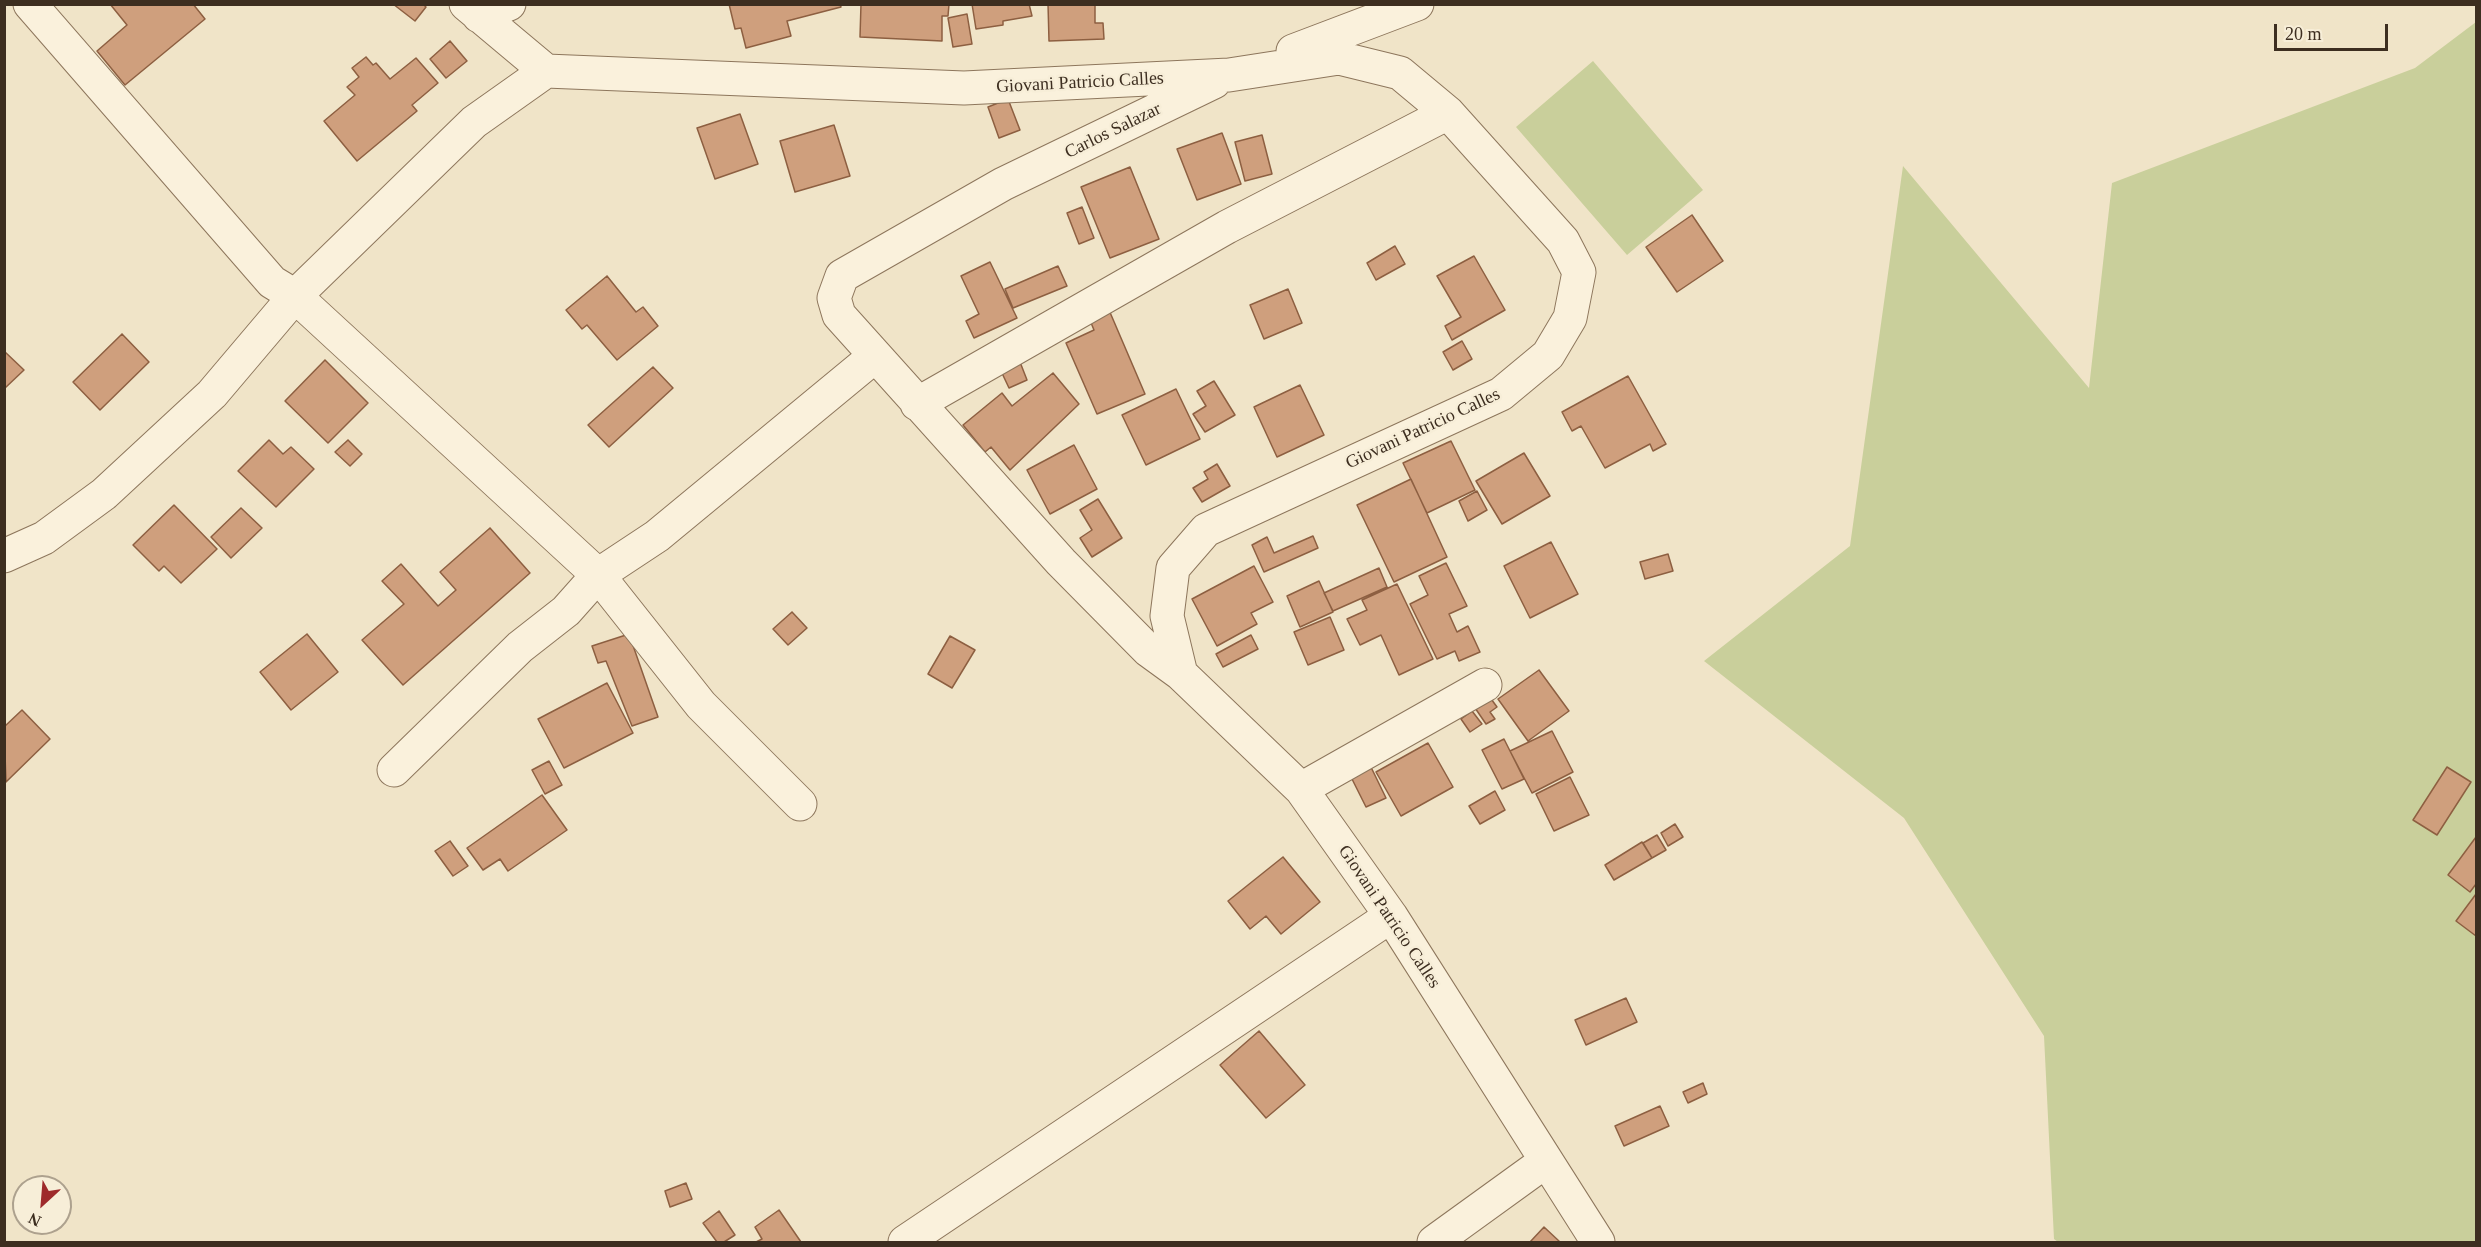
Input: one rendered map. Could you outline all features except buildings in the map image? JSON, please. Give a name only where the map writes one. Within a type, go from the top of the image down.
[{"type":"street","points":[[30,4],[272,282],[295,296],[598,574],[701,705],[800,804]]},
{"type":"street","name":"Carlos Salazar","points":[[875,356],[839,315],[834,298],[842,276],[1003,184],[1229,75],[1418,4]]},
{"type":"street","points":[[4,556],[44,537],[104,494],[212,394],[295,296],[474,122],[546,71],[484,8]]},
{"type":"street","name":"Giovani Patricio Calles","points":[[546,71],[964,88],[1229,75],[1340,58],[1400,73],[1448,113],[1563,241],[1578,272],[1570,318],[1548,355],[1501,394],[1206,530],[1173,568],[1167,616],[1181,674],[1301,789],[1391,916],[1598,1242]]},
{"type":"street","points":[[917,404],[1227,227],[1448,113]]},
{"type":"street","points":[[394,770],[520,647],[566,611],[598,574],[657,536],[875,356],[1061,562],[1148,650],[1181,674]]},
{"type":"street","points":[[1301,789],[1485,685]]},
{"type":"street","points":[[905,1242],[1391,916]]},
{"type":"street","points":[[1434,1242],[1546,1161]]},
{"type":"green space","points":[[2476,22],[2476,1242],[2058,1242],[2054,1239],[2044,1036],[1904,818],[1704,661],[1850,546],[1903,166],[2089,388],[2112,183],[2415,68]]},
{"type":"green space","points":[[1593,61],[1703,190],[1627,255],[1516,127]]}]
